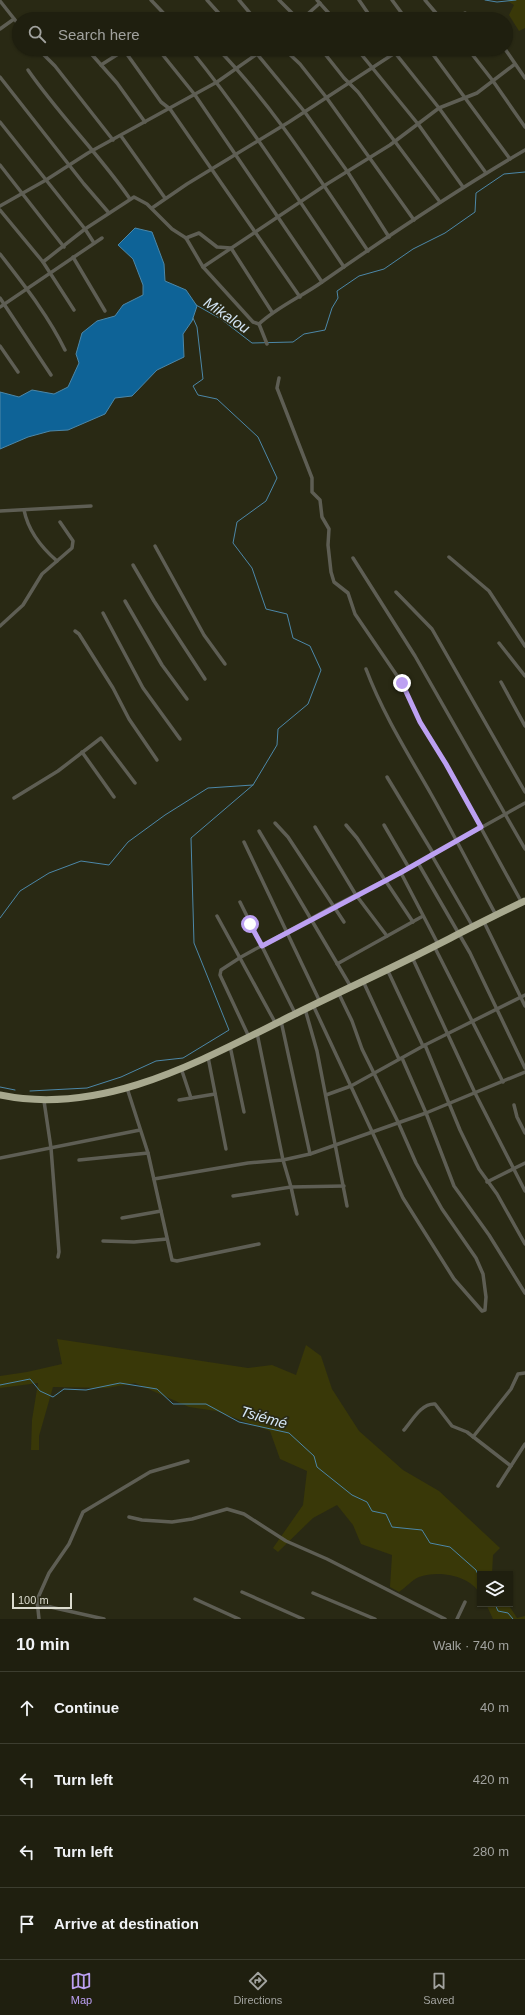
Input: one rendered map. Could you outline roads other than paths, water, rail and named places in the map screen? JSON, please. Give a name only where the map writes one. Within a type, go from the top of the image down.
[{"type":"highway","points":[[0,1095],[44,1101],[97,1094],[149,1082],[249,1037],[523,902]]},
{"type":"street","points":[[151,0],[162,12]]},
{"type":"street","points":[[207,0],[218,12]]},
{"type":"street","points":[[239,0],[249,12]]},
{"type":"street","points":[[279,0],[291,12]]},
{"type":"street","points":[[359,0],[367,12]]},
{"type":"street","points":[[392,0],[401,12]]},
{"type":"street","points":[[425,0],[435,12]]},
{"type":"street","points":[[0,1],[12,16]]},
{"type":"street","points":[[309,12],[319,2],[328,12]]},
{"type":"street","points":[[0,30],[12,21]]},
{"type":"street","points":[[45,56],[55,66],[114,140]]},
{"type":"street","points":[[93,56],[117,83],[145,122]]},
{"type":"street","points":[[101,65],[115,56]]},
{"type":"street","points":[[129,56],[161,102],[170,109],[300,297]]},
{"type":"street","points":[[164,56],[195,95],[322,282]]},
{"type":"street","points":[[196,56],[217,82],[258,140],[344,267]]},
{"type":"street","points":[[225,56],[237,68],[281,126],[368,251]]},
{"type":"street","points":[[0,206],[46,180],[92,151],[195,95],[255,56]]},
{"type":"street","points":[[260,56],[304,111],[347,171],[389,237]]},
{"type":"street","points":[[291,56],[300,64],[326,96],[414,220]]},
{"type":"street","points":[[328,56],[358,92],[440,202]]},
{"type":"street","points":[[363,56],[418,124],[463,187]]},
{"type":"street","points":[[152,208],[165,198],[390,56]]},
{"type":"street","points":[[397,56],[439,108],[486,173]]},
{"type":"street","points":[[434,56],[510,159]]},
{"type":"street","points":[[473,56],[525,127]]},
{"type":"street","points":[[510,56],[525,78]]},
{"type":"street","points":[[203,266],[395,141],[439,108],[466,98],[493,81],[515,64]]},
{"type":"street","points":[[28,70],[92,151],[114,175],[130,199]]},
{"type":"street","points":[[0,77],[109,213]]},
{"type":"street","points":[[0,122],[85,229],[94,243]]},
{"type":"street","points":[[121,136],[165,198]]},
{"type":"street","points":[[259,324],[272,312],[300,297],[440,202],[525,150]]},
{"type":"street","points":[[0,165],[64,247]]},
{"type":"street","points":[[43,262],[85,229],[134,197],[152,208],[172,229],[186,238],[203,266],[253,322],[259,324],[267,344]]},
{"type":"street","points":[[0,210],[43,262],[74,310]]},
{"type":"street","points":[[186,238],[199,233],[217,247],[231,248]]},
{"type":"street","points":[[0,307],[102,238]]},
{"type":"street","points":[[231,248],[272,312]]},
{"type":"street","points":[[0,254],[27,288],[54,328],[65,350]]},
{"type":"street","points":[[73,257],[105,311]]},
{"type":"street","points":[[0,298],[51,375]]},
{"type":"street","points":[[0,346],[18,372]]},
{"type":"street","points":[[279,378],[277,388],[312,478],[312,492],[320,500],[322,517],[329,529],[328,545],[331,572],[334,582],[348,593],[355,614],[402,683],[420,722],[446,764],[523,902]]},
{"type":"street","points":[[0,511],[91,506]]},
{"type":"street","points":[[24,510],[26,519],[38,540],[57,561]]},
{"type":"street","points":[[0,626],[20,608],[42,574],[74,545],[73,541],[60,522]]},
{"type":"street","points":[[155,546],[204,635],[225,664]]},
{"type":"street","points":[[449,557],[488,591],[525,646]]},
{"type":"street","points":[[353,558],[415,656],[525,849]]},
{"type":"street","points":[[133,565],[154,601],[205,680]]},
{"type":"street","points":[[396,592],[432,629],[525,792]]},
{"type":"street","points":[[125,601],[162,665],[187,699]]},
{"type":"street","points":[[103,613],[143,688],[180,739]]},
{"type":"street","points":[[75,631],[79,634],[113,688],[129,719],[157,760]]},
{"type":"street","points":[[499,642],[525,676]]},
{"type":"street","points":[[366,669],[377,699],[390,725],[431,794],[455,841],[497,916]]},
{"type":"street","points":[[501,682],[525,725]]},
{"type":"street","points":[[14,798],[58,771],[101,738],[135,783]]},
{"type":"street","points":[[82,752],[114,797]]},
{"type":"street","points":[[387,777],[473,927]]},
{"type":"street","points":[[249,1037],[220,975],[221,970],[241,957],[311,920],[334,906],[400,873],[525,803]]},
{"type":"street","points":[[275,823],[288,837],[344,922]]},
{"type":"street","points":[[384,825],[409,868]]},
{"type":"street","points":[[346,826],[357,838],[413,922]]},
{"type":"street","points":[[315,827],[356,895],[387,936]]},
{"type":"street","points":[[259,831],[351,987]]},
{"type":"street","points":[[244,842],[287,932],[351,1086],[373,1132],[392,1178],[407,1206],[454,1279],[482,1311],[485,1310],[486,1297],[482,1274],[476,1258],[428,1185],[416,1163],[398,1122],[374,1074],[338,992]]},
{"type":"street","points":[[418,863],[460,933],[525,1068]]},
{"type":"street","points":[[400,873],[423,916],[472,1021],[503,1082]]},
{"type":"street","points":[[240,902],[296,1013]]},
{"type":"street","points":[[217,916],[279,1022],[310,1154]]},
{"type":"street","points":[[337,964],[423,916]]},
{"type":"street","points":[[484,922],[525,1006]]},
{"type":"street","points":[[412,957],[475,1093],[525,1190]]},
{"type":"street","points":[[387,969],[424,1045],[466,1142],[487,1182],[496,1194],[525,1244]]},
{"type":"street","points":[[363,981],[426,1113],[459,1194],[479,1219],[525,1294]]},
{"type":"street","points":[[326,1095],[351,1086],[424,1045],[496,1010],[525,994]]},
{"type":"street","points":[[305,1009],[317,1051],[337,1145],[347,1206]]},
{"type":"street","points":[[257,1033],[282,1160],[291,1187],[297,1214]]},
{"type":"street","points":[[230,1045],[244,1112]]},
{"type":"street","points":[[207,1056],[226,1149]]},
{"type":"street","points":[[181,1068],[191,1098]]},
{"type":"street","points":[[154,1179],[248,1163],[282,1160],[310,1154],[426,1113],[525,1072]]},
{"type":"street","points":[[127,1088],[148,1153],[170,1256],[174,1261],[259,1244]]},
{"type":"street","points":[[179,1100],[215,1094]]},
{"type":"street","points":[[44,1101],[52,1148],[59,1252],[58,1257]]},
{"type":"street","points":[[514,1105],[517,1117],[525,1133]]},
{"type":"street","points":[[0,1158],[140,1130]]},
{"type":"street","points":[[79,1160],[148,1153]]},
{"type":"street","points":[[487,1182],[525,1163]]},
{"type":"street","points":[[233,1196],[291,1187],[344,1186]]},
{"type":"street","points":[[122,1218],[161,1210]]},
{"type":"street","points":[[104,1241],[134,1242],[167,1239]]},
{"type":"street","points":[[473,1437],[511,1389],[518,1374],[525,1373]]},
{"type":"street","points":[[404,1430],[421,1410],[434,1404],[452,1426],[467,1432],[511,1466]]},
{"type":"street","points":[[498,1486],[525,1444]]},
{"type":"street","points":[[39,1619],[37,1604],[49,1573],[69,1544],[83,1512],[150,1472],[188,1461]]},
{"type":"street","points":[[129,1517],[142,1520],[172,1522],[192,1519],[227,1509],[244,1514],[286,1541],[327,1559],[445,1619]]},
{"type":"street","points":[[242,1592],[304,1619]]},
{"type":"street","points":[[313,1593],[375,1619]]},
{"type":"street","points":[[195,1599],[239,1619]]},
{"type":"street","points":[[457,1619],[465,1602]]},
{"type":"street","points":[[37,1604],[104,1619]]},
{"type":"water","points":[[135,228],[152,232],[164,264],[165,281],[186,290],[197,306],[192,321],[183,334],[184,357],[157,370],[132,396],[115,398],[105,414],[68,430],[50,431],[28,437],[0,449],[0,392],[19,397],[32,390],[54,394],[68,387],[79,363],[76,354],[82,333],[97,321],[115,316],[123,305],[143,295],[143,285],[133,259],[118,245]]},
{"type":"waterway","points":[[485,0],[497,2],[516,0]]},
{"type":"waterway","name":"Mikalou","points":[[196,305],[221,319],[252,343],[293,342],[304,334],[325,330],[332,308],[338,298],[337,291],[359,276],[384,269],[413,249],[445,233],[475,212],[476,193],[504,174],[525,172]]},
{"type":"waterway","points":[[30,1091],[87,1088],[121,1077],[156,1061],[183,1058],[229,1030],[194,943],[191,838],[253,785],[277,745],[278,729],[308,704],[321,670],[310,646],[293,638],[287,614],[266,609],[252,568],[233,543],[237,522],[266,501],[277,478],[258,437],[217,399],[198,395],[193,386],[203,379],[197,327],[193,318]]},
{"type":"waterway","points":[[0,918],[20,891],[49,873],[81,861],[109,865],[128,842],[165,815],[208,788],[253,785]]},
{"type":"waterway","points":[[0,1087],[15,1090]]},
{"type":"waterway","name":"Tsiémé","points":[[0,1385],[30,1379],[40,1391],[53,1397],[64,1389],[86,1390],[120,1383],[157,1389],[173,1404],[206,1404],[239,1422],[289,1433],[314,1456],[317,1467],[352,1495],[367,1502],[372,1511],[386,1514],[392,1527],[422,1530],[430,1543],[450,1547],[477,1572]]},
{"type":"waterway","name":"Tsiémé","points":[[496,1607],[498,1611],[508,1613],[513,1619]]}]
